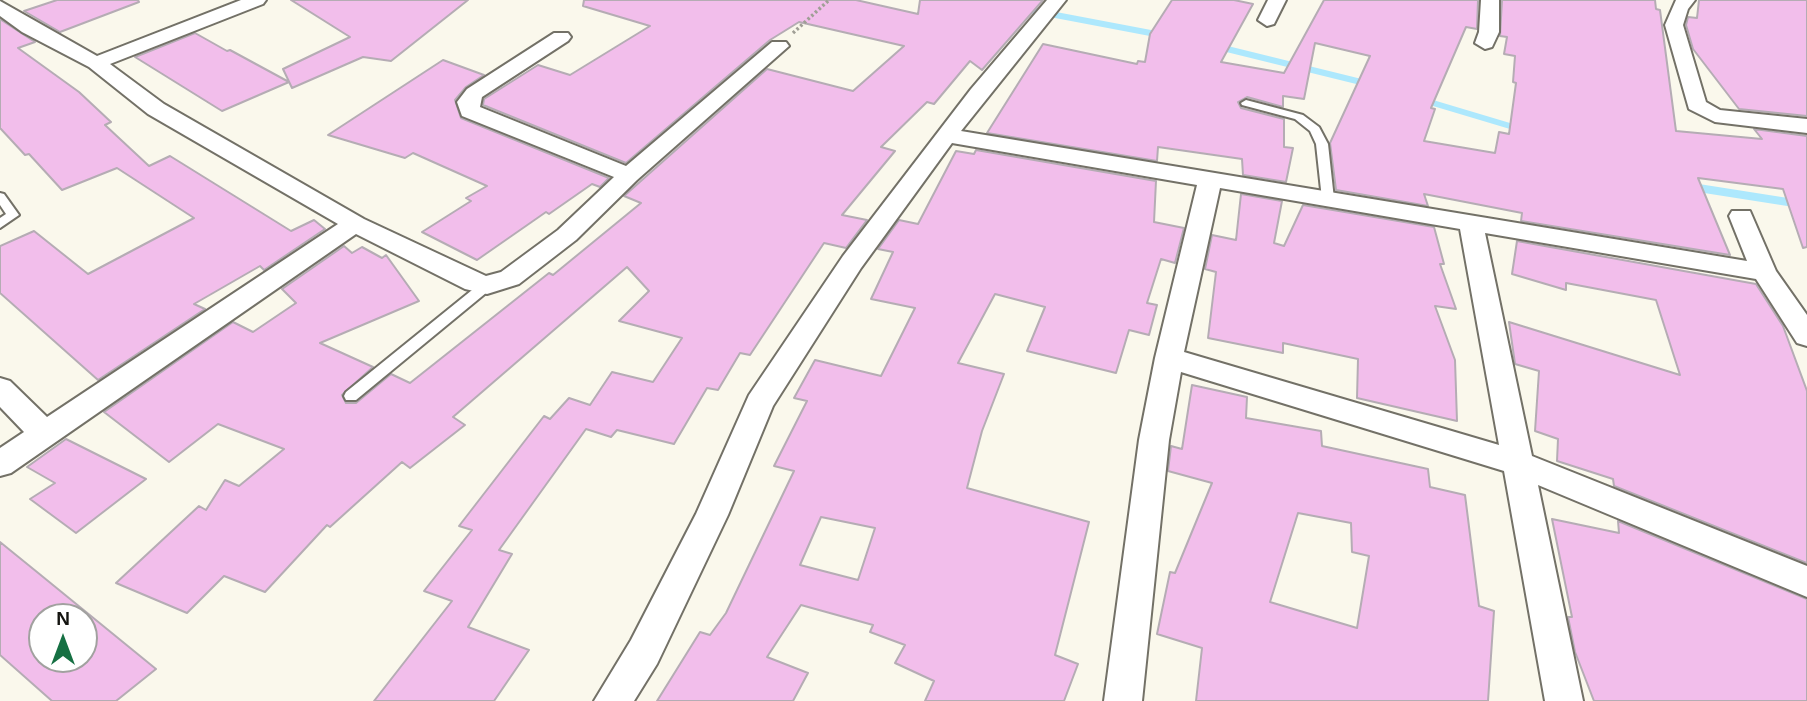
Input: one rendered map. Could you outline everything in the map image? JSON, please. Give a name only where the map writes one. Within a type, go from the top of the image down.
[{"type":"street","points":[[96,63],[257,0]]},
{"type":"street","points":[[612,701],[643,652],[712,514],[759,403],[852,262],[978,93],[1057,0]]},
{"type":"street","points":[[1267,20],[1277,0]]},
{"type":"street","points":[[1485,43],[1489,32],[1490,0]]},
{"type":"street","points":[[1686,0],[1679,8],[1674,25],[1696,105],[1715,116],[1807,126]]},
{"type":"street","points":[[0,7],[29,28],[96,63],[156,109],[355,224],[474,283],[487,285],[510,278],[566,235],[629,175],[779,46]]},
{"type":"street","points":[[561,37],[474,93],[468,102],[470,110],[629,175]]},
{"type":"street","points":[[948,136],[1764,272]]},
{"type":"street","points":[[1123,701],[1154,440],[1169,358],[1210,179]]},
{"type":"street","points":[[1741,216],[1764,272],[1807,336]]},
{"type":"street","points":[[1471,223],[1564,701]]},
{"type":"street","points":[[0,464],[43,432],[355,224]]},
{"type":"street","points":[[1169,358],[1517,463],[1807,582]]},
{"type":"street","points":[[0,389],[43,432]]},
{"type":"lane","points":[[1246,103],[1299,117],[1315,129],[1322,144],[1328,199]]},
{"type":"lane","points":[[0,197],[13,215],[0,224]]},
{"type":"lane","points":[[351,396],[487,285]]},
{"type":"path","points":[[779,46],[829,0]]},
{"type":"building","points":[[57,0],[139,2],[60,32],[24,11]]},
{"type":"building","points":[[291,0],[468,0],[391,61],[363,57],[292,88],[283,69],[350,37]]},
{"type":"building","points":[[584,0],[856,0],[918,14],[920,0],[1043,0],[982,70],[970,61],[934,104],[927,102],[881,147],[895,151],[842,215],[867,220],[846,248],[824,243],[750,355],[740,353],[718,390],[707,388],[674,444],[617,430],[611,437],[586,429],[499,550],[512,554],[468,627],[529,650],[494,701],[374,701],[452,601],[424,591],[472,530],[459,526],[544,416],[550,419],[569,398],[590,405],[612,372],[653,382],[682,338],[619,321],[649,291],[627,267],[453,417],[465,425],[410,468],[402,462],[330,527],[327,525],[265,592],[224,576],[187,613],[116,583],[199,506],[206,510],[225,480],[239,486],[284,449],[218,424],[169,462],[104,412],[233,322],[253,332],[296,303],[282,289],[344,246],[352,253],[362,247],[382,258],[386,255],[419,301],[320,343],[373,367],[342,395],[346,403],[356,403],[391,374],[410,383],[549,273],[553,275],[641,203],[624,196],[767,69],[853,91],[904,46],[799,22],[770,40],[626,163],[483,105],[484,99],[538,65],[570,75],[650,26],[583,6]]},
{"type":"building","points":[[1172,0],[1234,0],[1253,4],[1221,62],[1284,73],[1324,0],[1478,0],[1477,29],[1466,27],[1431,108],[1435,109],[1424,141],[1495,153],[1499,132],[1509,134],[1516,83],[1513,82],[1515,56],[1504,54],[1507,37],[1500,36],[1502,0],[1655,0],[1656,9],[1660,10],[1676,131],[1762,139],[1754,129],[1807,136],[1807,247],[1803,248],[1783,189],[1698,178],[1730,255],[1521,221],[1522,213],[1424,194],[1428,206],[1336,190],[1330,143],[1370,56],[1315,43],[1304,99],[1283,96],[1283,107],[1247,97],[1238,102],[1241,108],[1284,119],[1284,147],[1293,148],[1286,182],[1243,175],[1242,159],[1158,147],[1157,161],[987,133],[1043,44],[1137,64],[1138,61],[1145,62],[1150,34]]},
{"type":"building","points":[[1699,0],[1807,0],[1807,116],[1739,109],[1693,49],[1686,25],[1688,17],[1697,18]]},
{"type":"building","points":[[0,19],[35,42],[18,48],[79,92],[111,122],[105,125],[149,166],[170,156],[291,231],[314,220],[325,229],[264,270],[260,266],[194,304],[205,309],[98,380],[0,293],[0,246],[34,231],[88,274],[194,218],[117,168],[62,190],[29,154],[25,155],[0,128]]},
{"type":"building","points":[[195,33],[289,82],[222,111],[135,57]]},
{"type":"building","points":[[443,60],[484,75],[466,87],[455,100],[461,118],[609,178],[600,187],[592,184],[549,214],[546,212],[477,260],[422,232],[471,201],[466,198],[487,186],[413,153],[405,158],[328,135]]},
{"type":"building","points":[[976,150],[1156,181],[1154,222],[1184,228],[1175,263],[1161,259],[1147,303],[1157,305],[1149,335],[1129,330],[1116,373],[1027,351],[1045,307],[995,294],[958,363],[1004,374],[982,431],[967,488],[1089,522],[1055,655],[1078,664],[1064,701],[925,701],[934,681],[895,663],[905,645],[870,632],[873,625],[801,605],[767,657],[808,673],[793,701],[657,701],[700,632],[710,635],[726,613],[794,471],[774,466],[807,401],[794,398],[815,360],[881,376],[915,308],[871,299],[893,252],[878,249],[899,220],[918,224],[956,151],[974,154]],"holes":[[[821,517],[875,528],[858,580],[800,565]]]},
{"type":"building","points":[[1241,194],[1282,201],[1274,243],[1284,246],[1303,205],[1434,227],[1444,264],[1440,264],[1456,309],[1435,306],[1455,360],[1457,421],[1357,398],[1358,359],[1283,343],[1283,353],[1208,338],[1216,272],[1205,269],[1212,235],[1236,240]]},
{"type":"building","points":[[1517,241],[1756,284],[1783,326],[1807,391],[1807,563],[1614,486],[1613,479],[1557,461],[1558,439],[1535,431],[1539,371],[1515,364],[1509,322],[1680,375],[1656,300],[1566,283],[1566,290],[1512,274]]},
{"type":"building","points":[[1192,385],[1247,397],[1246,418],[1321,431],[1322,446],[1428,469],[1430,487],[1465,495],[1479,606],[1494,611],[1488,701],[1196,701],[1202,648],[1157,634],[1170,572],[1175,573],[1212,483],[1168,471],[1171,446],[1182,449]],"holes":[[[1298,513],[1351,523],[1352,552],[1369,556],[1357,628],[1270,602]]]},
{"type":"building","points":[[66,439],[146,479],[76,533],[30,499],[55,483],[27,467]]},
{"type":"building","points":[[1552,519],[1619,533],[1618,521],[1807,599],[1807,701],[1594,701],[1575,652],[1568,617],[1572,617]]},
{"type":"building","points":[[0,542],[75,603],[28,603],[28,673],[98,673],[98,622],[156,669],[116,701],[52,701],[0,655]]},
{"type":"waterway","points":[[1024,9],[1161,35]]},
{"type":"waterway","points":[[1219,47],[1369,84]]},
{"type":"waterway","points":[[1423,100],[1520,129]]},
{"type":"waterway","points":[[1692,187],[1807,205]]}]
